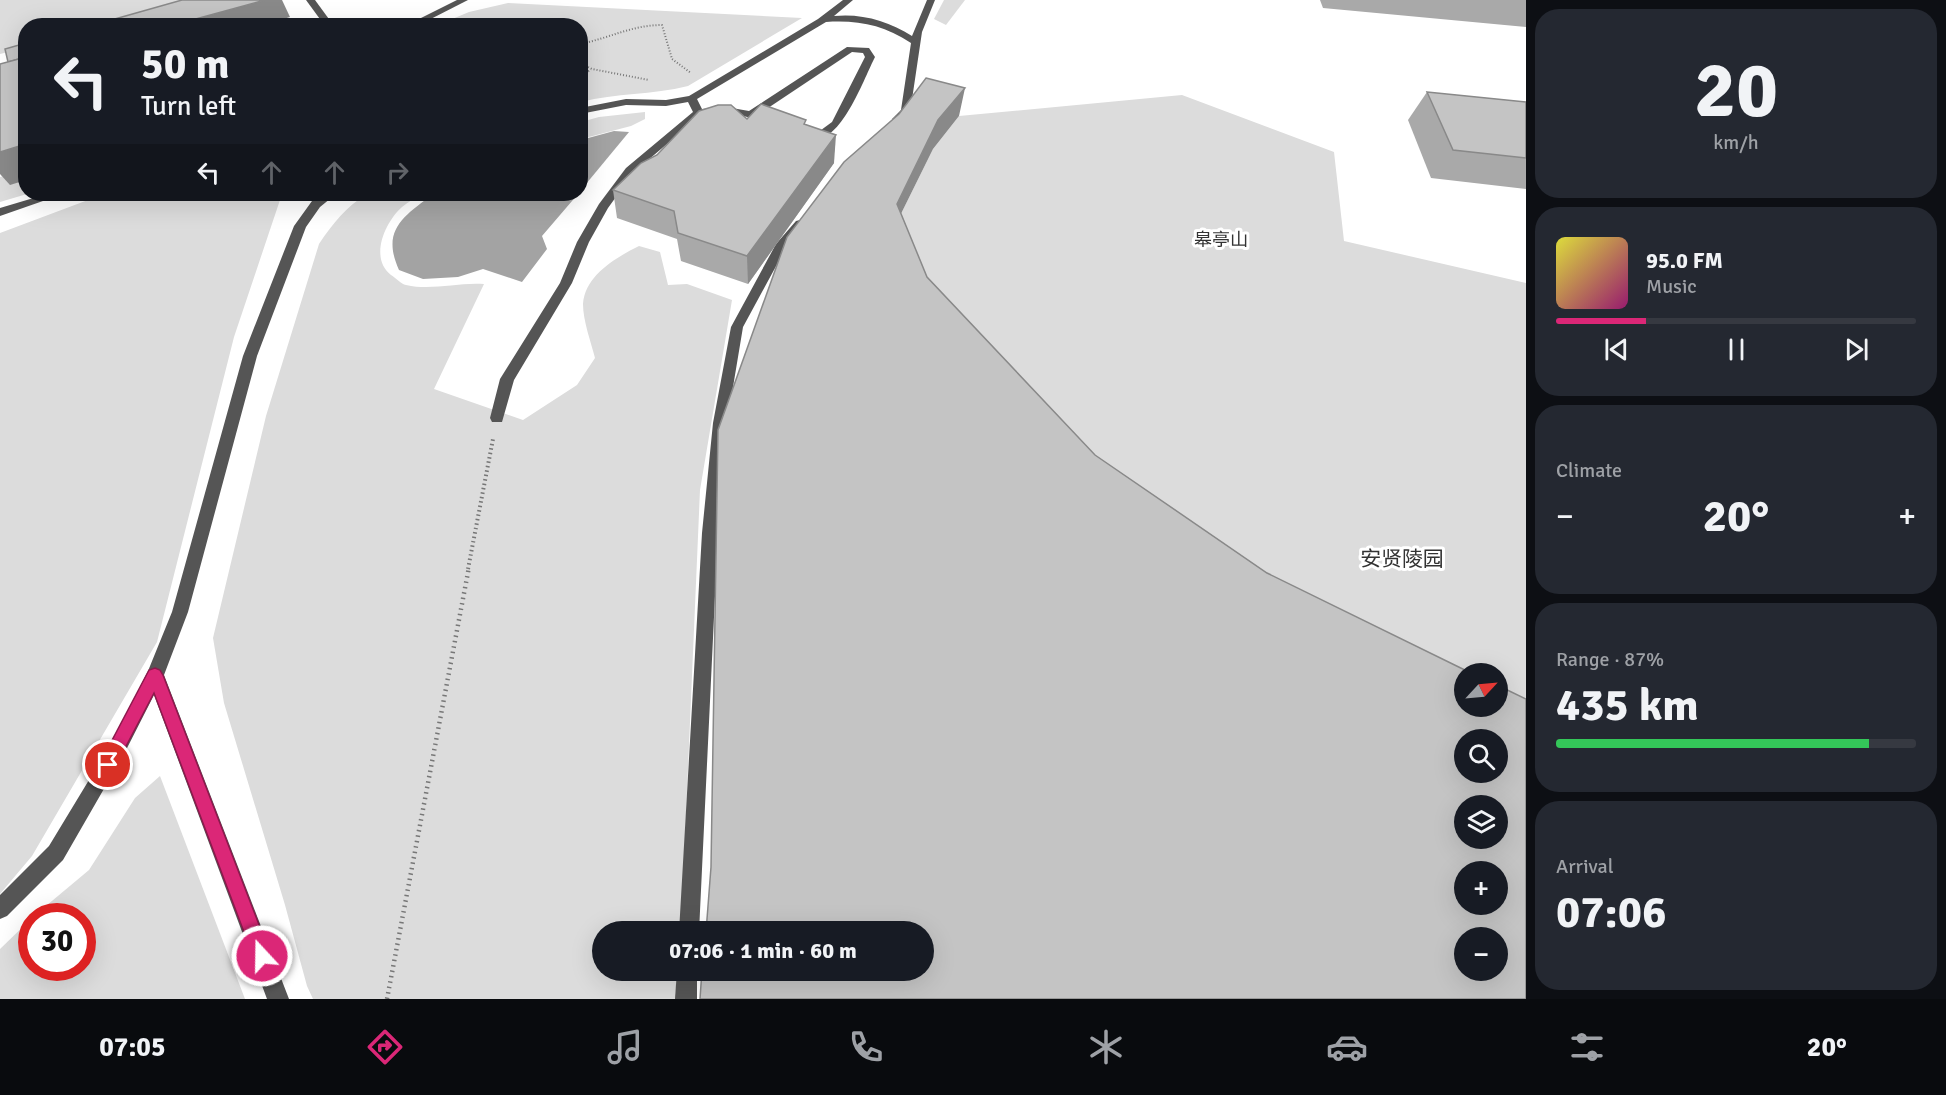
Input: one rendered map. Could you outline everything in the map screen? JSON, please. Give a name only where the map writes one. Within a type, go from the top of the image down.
[{"type":"street","points":[[310,0],[324,18]]},
{"type":"street","points":[[426,18],[464,0]]},
{"type":"street","points":[[588,109],[626,102],[666,103],[692,98],[716,86],[821,21],[849,0]]},
{"type":"street","points":[[889,127],[906,111],[917,32],[931,0]]},
{"type":"street","points":[[821,21],[858,18],[897,29],[915,42]]},
{"type":"street","points":[[751,114],[850,50],[866,50],[870,57],[836,124],[818,136],[798,131]]},
{"type":"street","points":[[692,98],[698,114]]},
{"type":"street","points":[[497,418],[507,379],[566,283],[583,242],[603,207],[630,170],[698,114],[719,109],[751,114],[779,124]]},
{"type":"street","points":[[0,212],[35,201]]},
{"type":"street","points":[[0,909],[56,853],[118,748],[155,675],[180,612],[250,356],[300,226],[320,201]]},
{"type":"street","points":[[690,921],[710,533],[720,423],[737,327],[782,244],[812,211]]},
{"type":"street","points":[[155,675],[278,999]]},
{"type":"street","points":[[686,999],[687,981]]},
{"type":"path","points":[[588,43],[607,39],[639,25],[662,24],[668,54],[678,67],[716,86]]},
{"type":"path","points":[[588,71],[592,69]]},
{"type":"path","points":[[387,999],[497,418]]},
{"type":"green space","points":[[0,0],[184,0],[124,18],[18,18],[18,50],[0,54]]},
{"type":"green space","points":[[944,0],[965,0],[946,25],[934,19]]},
{"type":"green space","points":[[508,3],[802,18],[688,86],[588,101],[588,18],[455,18],[469,12]]},
{"type":"green space","points":[[1182,95],[1334,152],[1344,241],[1526,283],[1526,736],[1508,717],[1508,663],[1454,663],[1454,669],[1082,480],[892,232],[933,149],[959,116]]},
{"type":"green space","points":[[645,112],[645,119],[631,126],[588,137],[588,120]]},
{"type":"green space","points":[[18,172],[18,197],[0,202],[0,177]]},
{"type":"green space","points":[[85,201],[280,201],[234,337],[157,642],[32,856],[0,894],[0,233]]},
{"type":"green space","points":[[357,201],[411,201],[402,207],[385,231],[380,250],[384,268],[404,284],[416,287],[484,284],[434,389],[523,420],[577,385],[595,358],[584,317],[585,294],[596,276],[621,256],[639,246],[660,252],[668,285],[687,284],[732,300],[700,490],[681,921],[592,921],[592,981],[679,981],[678,999],[313,999],[307,986],[224,703],[213,638],[266,416],[319,244],[340,216]]},
{"type":"green space","points":[[160,776],[245,999],[0,999],[0,949],[18,932],[18,981],[96,981],[96,903],[50,903],[89,870],[135,798]]},
{"type":"shaded area","points":[[614,131],[629,132],[588,182],[588,138]]},
{"type":"shaded area","points":[[424,201],[572,201],[542,236],[547,249],[522,282],[483,269],[458,277],[423,279],[399,270],[392,244],[394,234],[412,210]]},
{"type":"building","points":[[182,0],[265,0],[199,18],[118,18]]},
{"type":"building","points":[[18,45],[18,59],[8,62],[5,49]]},
{"type":"building","points":[[18,59],[18,146],[0,152],[0,64]]},
{"type":"building","points":[[926,78],[965,88],[938,120],[897,204],[927,277],[1095,455],[1267,573],[1454,665],[1454,717],[1508,717],[1508,690],[1526,699],[1526,999],[700,999],[701,981],[934,981],[934,921],[707,921],[711,867],[718,430],[787,237],[844,162],[899,114]]},
{"type":"building","points":[[1427,92],[1526,102],[1526,158],[1453,150]]},
{"type":"building","points":[[761,104],[806,120],[804,124],[836,135],[747,256],[678,233],[674,211],[613,190],[641,163],[657,155],[699,111],[718,105],[731,105],[747,119]]},
{"type":"route","points":[[108,765],[155,675],[262,956]]},
{"type":"park label","name":"皋亭山","points":[[1221,240]]},
{"type":"park label","name":"安贤陵园","points":[[1402,559]]}]
